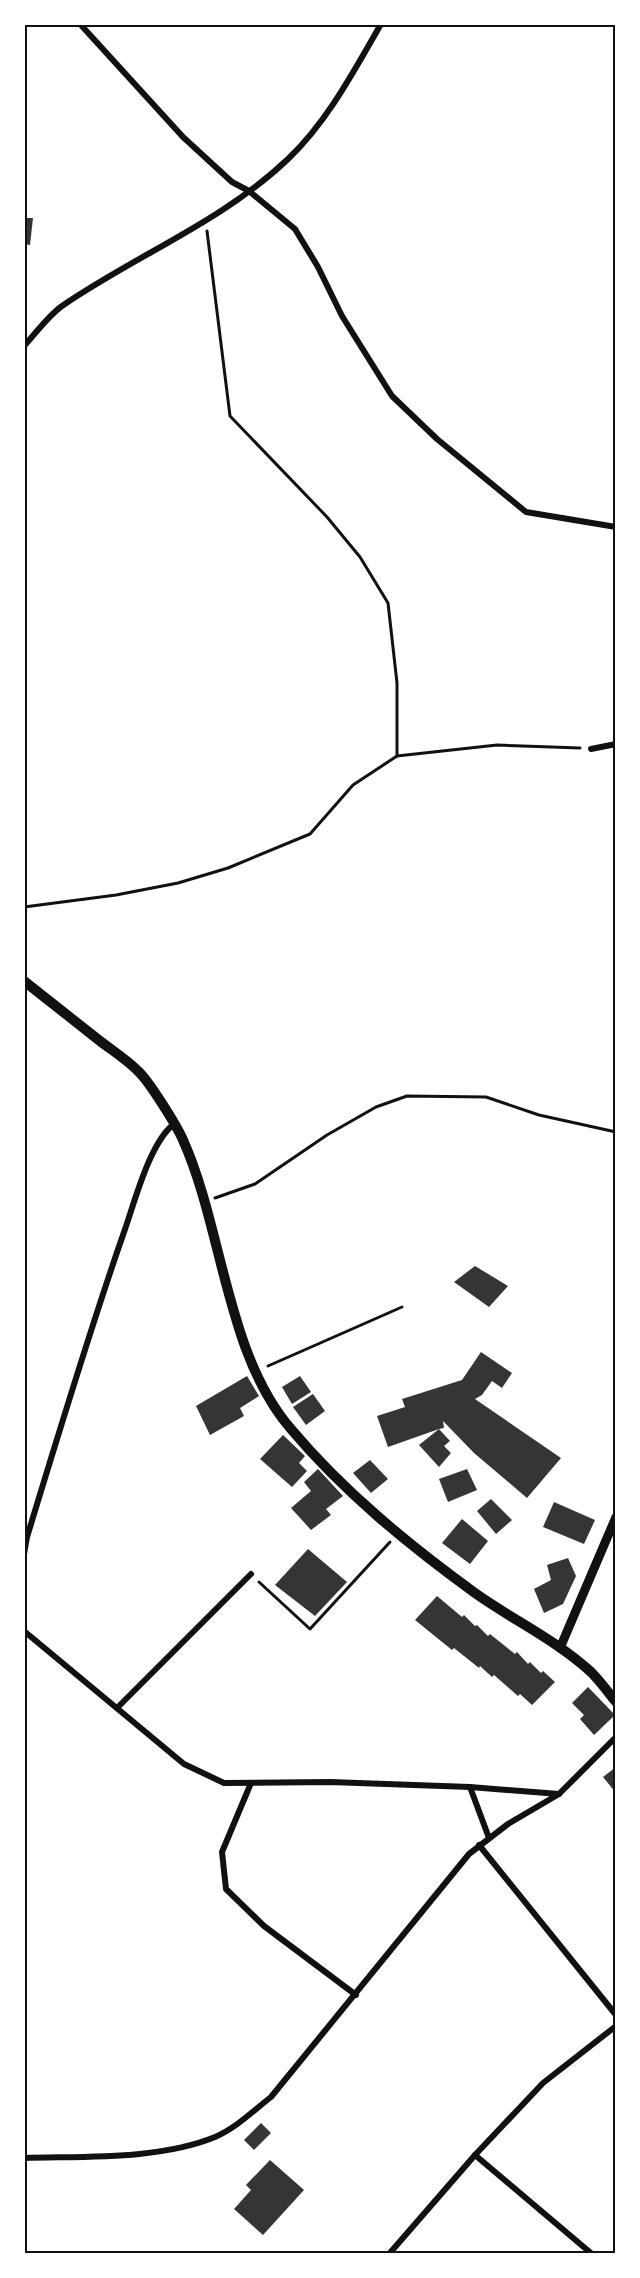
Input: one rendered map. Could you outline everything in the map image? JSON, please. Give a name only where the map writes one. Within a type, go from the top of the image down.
[{"type":"main road","points":[[24,981],[140,1073],[183,1139],[204,1201],[232,1305],[255,1371],[277,1411],[290,1429],[336,1477],[397,1534],[477,1594],[560,1648],[592,1673],[616,1702]]},
{"type":"street","points":[[80,24],[183,138],[232,182],[249,191],[295,229],[318,267],[342,316],[392,396],[437,439],[526,512],[616,527]]},
{"type":"street","points":[[24,346],[60,308],[206,221],[249,191],[287,160],[306,141],[358,64],[381,24]]},
{"type":"street","points":[[591,749],[616,744]]},
{"type":"street","points":[[24,1554],[86,1343],[144,1176],[160,1139],[174,1124]]},
{"type":"street","points":[[560,1648],[616,1517]]},
{"type":"street","points":[[117,1708],[251,1574]]},
{"type":"street","points":[[24,1630],[184,1764],[224,1783],[330,1782],[470,1787],[559,1794]]},
{"type":"street","points":[[24,2158],[157,2153],[215,2137],[241,2122],[271,2097],[469,1854],[489,1838],[559,1794],[616,1737]]},
{"type":"street","points":[[251,1783],[222,1852],[226,1889],[264,1926],[356,1995]]},
{"type":"street","points":[[470,1787],[489,1838]]},
{"type":"street","points":[[479,1845],[616,2015]]},
{"type":"street","points":[[389,2254],[475,2155],[543,2083],[616,2026]]},
{"type":"street","points":[[475,2155],[592,2254]]},
{"type":"path","points":[[206,221],[230,416],[327,517],[360,557],[388,603],[397,683],[397,756]]},
{"type":"path","points":[[24,907],[116,895],[178,883],[228,868],[310,834],[353,785],[397,756],[497,745],[591,749]]},
{"type":"path","points":[[204,1201],[255,1184],[336,1129],[376,1107],[407,1095],[486,1097],[539,1115],[616,1132]]},
{"type":"path","points":[[255,1371],[402,1307]]},
{"type":"path","points":[[251,1574],[310,1629],[397,1534]]},
{"type":"building","points":[[24,218],[33,218],[30,245],[24,244]]},
{"type":"building","points":[[475,1266],[508,1286],[489,1307],[454,1282]]},
{"type":"building","points":[[481,1352],[512,1373],[502,1388],[492,1381],[482,1395],[475,1399],[561,1458],[527,1498],[474,1453],[443,1421],[444,1428],[388,1447],[377,1416],[405,1407],[402,1399],[462,1380]]},
{"type":"building","points":[[247,1376],[259,1396],[240,1408],[244,1416],[210,1435],[196,1406]]},
{"type":"building","points":[[300,1376],[311,1392],[292,1404],[282,1387]]},
{"type":"building","points":[[313,1394],[325,1411],[306,1425],[293,1407]]},
{"type":"building","points":[[439,1429],[450,1441],[444,1446],[451,1453],[439,1467],[419,1445]]},
{"type":"building","points":[[283,1435],[305,1456],[299,1463],[307,1471],[292,1487],[260,1459]]},
{"type":"building","points":[[370,1460],[388,1479],[371,1493],[353,1473]]},
{"type":"building","points":[[318,1469],[343,1496],[326,1509],[331,1515],[311,1530],[291,1508],[311,1491],[304,1482]]},
{"type":"building","points":[[467,1469],[477,1490],[448,1502],[439,1479]]},
{"type":"building","points":[[491,1499],[512,1520],[496,1534],[477,1511]]},
{"type":"building","points":[[554,1502],[595,1520],[584,1544],[543,1527]]},
{"type":"building","points":[[462,1519],[488,1541],[470,1564],[442,1543]]},
{"type":"building","points":[[308,1549],[347,1582],[315,1616],[275,1585]]},
{"type":"building","points":[[568,1558],[576,1576],[563,1604],[544,1613],[534,1589],[551,1580],[547,1565]]},
{"type":"building","points":[[437,1596],[462,1617],[464,1615],[475,1626],[477,1625],[488,1636],[490,1634],[515,1654],[517,1652],[528,1664],[530,1662],[555,1682],[532,1705],[494,1675],[492,1677],[454,1648],[452,1650],[415,1620]]},
{"type":"building","points":[[588,1687],[615,1715],[594,1735],[580,1719],[584,1715],[572,1703]]},
{"type":"building","points":[[616,1767],[616,1793],[603,1777]]},
{"type":"building","points":[[261,2123],[271,2133],[254,2150],[244,2140]]},
{"type":"building","points":[[270,2160],[304,2190],[263,2235],[234,2209],[251,2190],[246,2185]]}]
